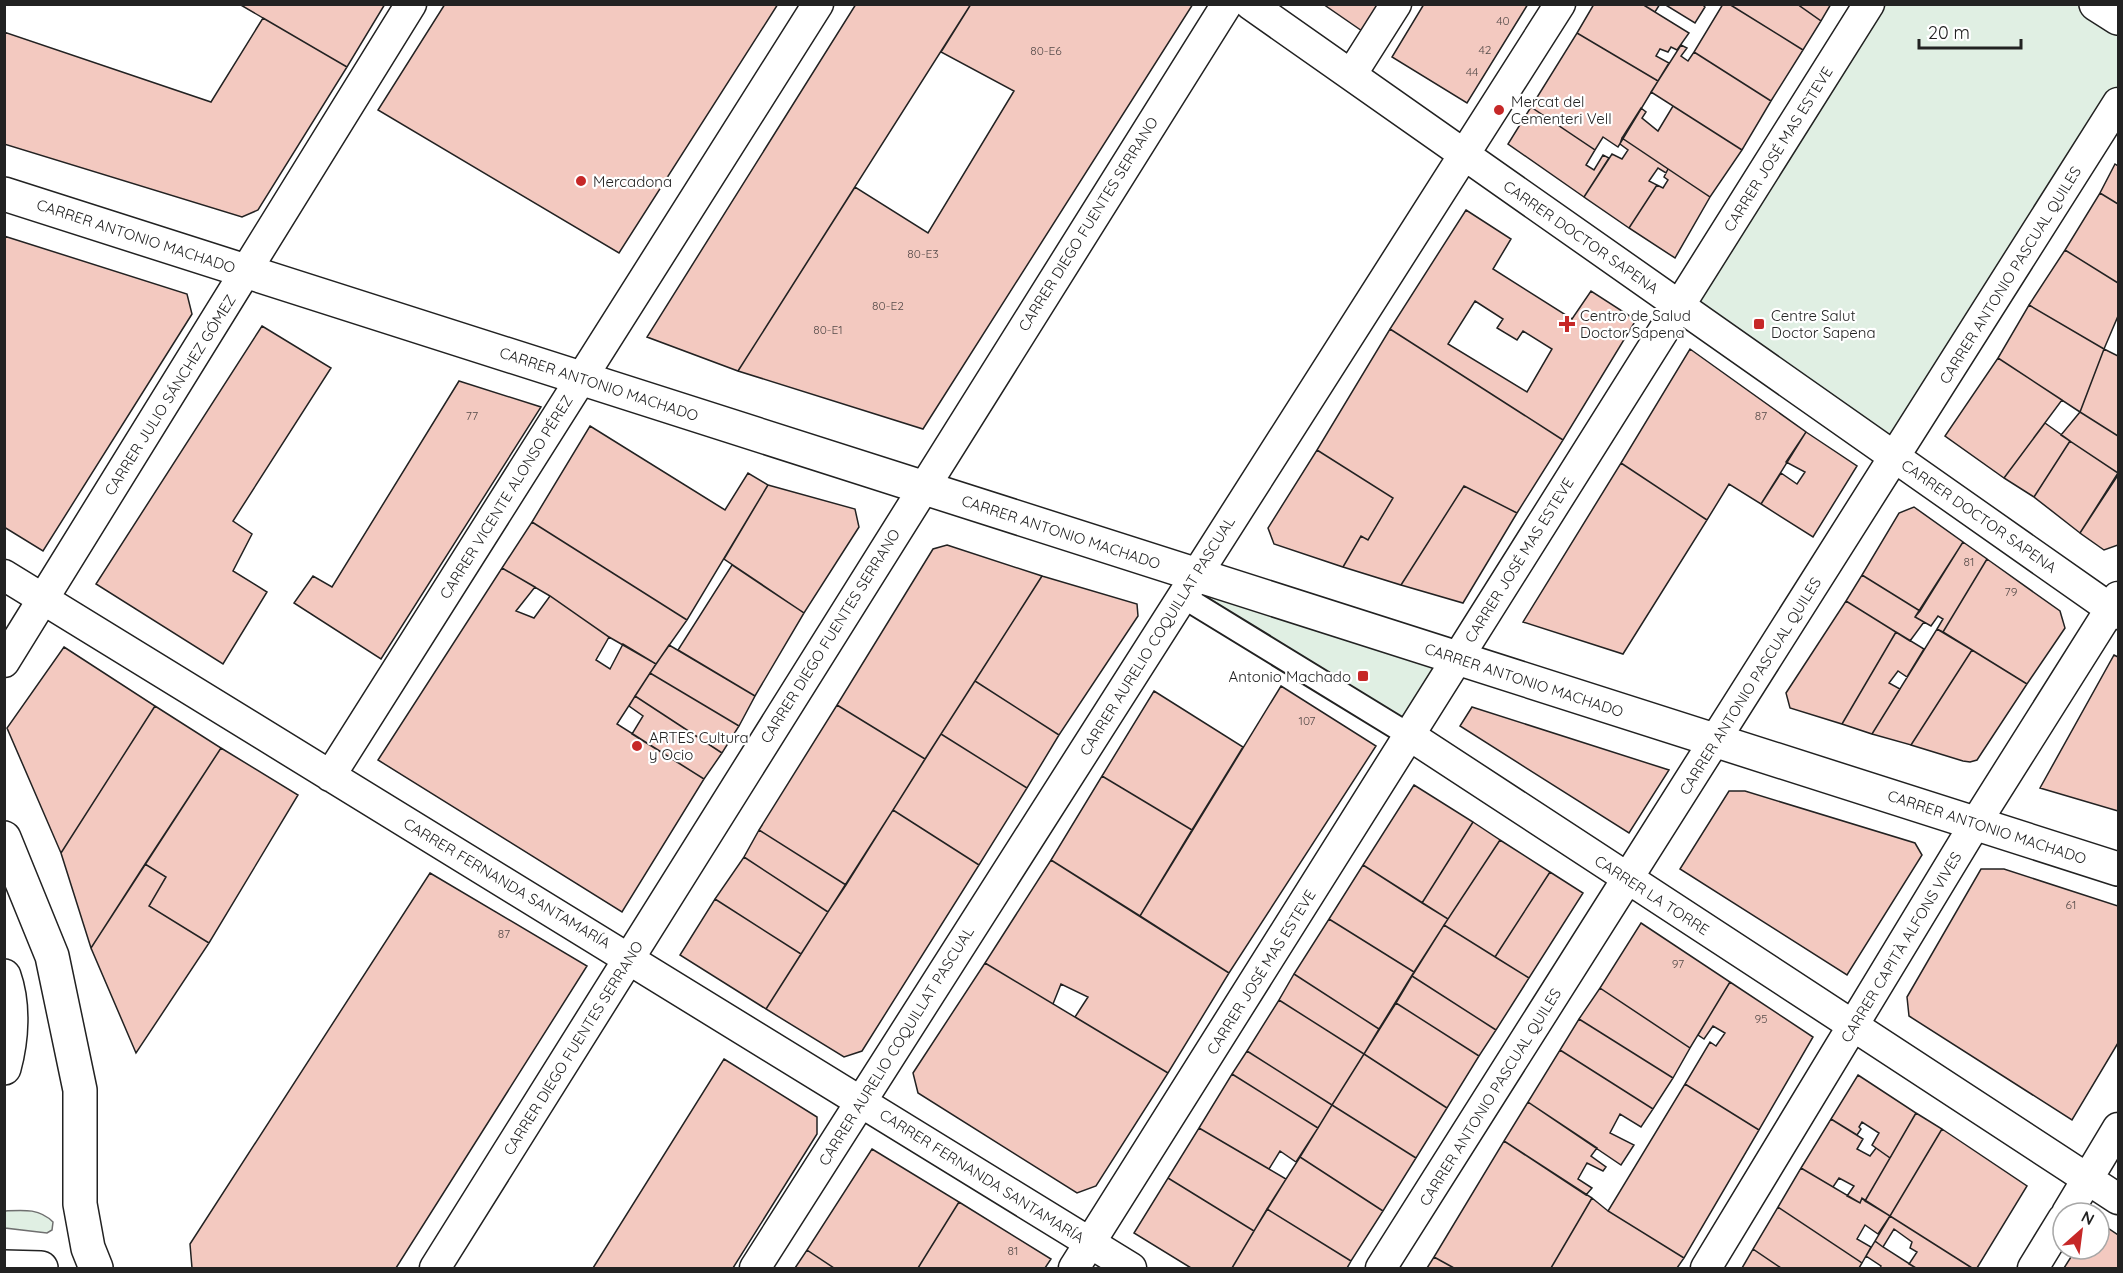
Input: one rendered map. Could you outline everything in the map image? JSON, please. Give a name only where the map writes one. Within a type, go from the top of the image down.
[{"type":"main road","points":[[2096,4],[2118,18]]},
{"type":"main road","name":"CARRER ANTONIO MACHADO","points":[[4,194],[922,488],[1189,586],[1291,605],[2118,869]]},
{"type":"main road","points":[[4,838],[51,956],[80,1090],[80,1204],[88,1248],[96,1269]]},
{"type":"main road","points":[[4,976],[10,991],[11,1032],[4,1068]]},
{"type":"main road","points":[[4,1267],[41,1269]]},
{"type":"street","name":"CARRER JULIO SÁNCHEZ GÓMEZ","points":[[4,662],[411,4]]},
{"type":"street","name":"CARRER VICENTE ALONSO PÉREZ","points":[[330,776],[818,4]]},
{"type":"street","name":"CARRER DIEGO FUENTES SERRANO","points":[[436,1268],[1227,4]]},
{"type":"street","name":"CARRER DOCTOR SAPENA","points":[[1250,4],[1895,457],[2116,607]]},
{"type":"street","points":[[1351,75],[1396,4]]},
{"type":"street","name":"CARRER AURELIO COQUILLAT PASCUAL","points":[[755,1269],[1560,4]]},
{"type":"street","name":"CARRER JOSÉ MAS ESTEVE","points":[[1074,1269],[1869,4]]},
{"type":"street","name":"CARRER ANTONIO PASCUAL QUILES","points":[[1381,1269],[2118,103]]},
{"type":"street","name":"CARRER FERNANDA SANTAMARÍA","points":[[4,575],[1131,1269]]},
{"type":"street","name":"CARRER LA TORRE","points":[[1189,586],[1409,735],[2118,1199]]},
{"type":"street","name":"CARRER CAPITÀ ALFONS VIVES","points":[[1706,1269],[1976,824],[2116,607]]},
{"type":"street","points":[[2074,1201],[2118,1128]]},
{"type":"street","points":[[2033,1269],[2051,1239]]},
{"type":"green space","points":[[2097,4],[2118,18],[2118,104],[1895,457],[1679,305],[1869,5]]},
{"type":"green space","points":[[1202,594],[1446,662],[1407,725]]},
{"type":"green space","points":[[18,1210],[42,1214],[53,1222],[52,1230],[47,1233],[5,1228],[4,1211]]},
{"type":"building","points":[[239,4],[385,4],[347,67]]},
{"type":"building","name":"Mercadona","points":[[445,4],[778,4],[619,253],[378,110]]},
{"type":"building","points":[[856,4],[971,4],[738,371],[647,337]]},
{"type":"building","points":[[971,4],[1193,4],[923,429],[738,371],[855,187],[928,233],[1014,91],[941,52]]},
{"type":"building","points":[[1323,4],[1383,4],[1365,33]]},
{"type":"building","points":[[1424,4],[1528,4],[1467,103],[1392,57]]},
{"type":"building","points":[[1594,4],[1642,4],[1689,33],[1677,50],[1671,47],[1668,52],[1660,49],[1656,56],[1669,63],[1658,81],[1577,33]]},
{"type":"building","points":[[1642,4],[1660,4],[1655,12]]},
{"type":"building","points":[[1664,4],[1702,4],[1705,7],[1695,23]]},
{"type":"building","points":[[1723,4],[1729,4],[1803,50],[1771,101],[1694,52]]},
{"type":"building","points":[[1729,4],[1797,4],[1821,21],[1803,50]]},
{"type":"building","points":[[1797,4],[1831,4],[1821,21]]},
{"type":"building","points":[[263,18],[347,67],[258,210],[242,217],[4,144],[4,32],[211,102]]},
{"type":"building","points":[[1577,33],[1658,81],[1618,147],[1603,137],[1595,150],[1531,107]]},
{"type":"building","points":[[1681,45],[1687,48],[1681,56],[1688,61],[1694,52],[1771,101],[1742,150],[1651,92]]},
{"type":"building","points":[[1673,106],[1742,150],[1710,197],[1622,138],[1641,108],[1646,112],[1642,118],[1658,131]]},
{"type":"building","points":[[1531,107],[1595,150],[1586,165],[1594,170],[1603,155],[1609,158],[1584,197],[1508,144]]},
{"type":"building","points":[[1622,138],[1668,169],[1666,173],[1658,168],[1649,181],[1657,185],[1629,228],[1584,197],[1612,154],[1622,159],[1628,150],[1620,144]]},
{"type":"building","points":[[2115,164],[2118,166],[2118,204],[2100,193]]},
{"type":"building","points":[[1668,169],[1710,197],[1675,258],[1629,228],[1657,185],[1663,188],[1668,180],[1664,177]]},
{"type":"building","points":[[2100,193],[2118,204],[2118,283],[2065,250]]},
{"type":"building","name":"Centro de Salud Doctor Sapena","points":[[1466,210],[1511,239],[1493,269],[1572,319],[1591,291],[1636,320],[1563,440],[1390,329]],"holes":[[[1475,301],[1503,319],[1497,328],[1517,340],[1523,331],[1552,349],[1527,392],[1448,344]]]},
{"type":"building","points":[[4,236],[187,294],[192,314],[43,551],[4,527]]},
{"type":"building","points":[[2065,250],[2118,283],[2118,316],[2104,349],[2029,305]]},
{"type":"building","points":[[2029,305],[2104,349],[2080,412],[1998,358]]},
{"type":"building","points":[[262,326],[331,368],[233,521],[252,534],[233,571],[267,592],[223,664],[96,584]]},
{"type":"building","points":[[1390,329],[1563,440],[1517,513],[1464,486],[1401,585],[1343,567],[1361,536],[1368,540],[1393,498],[1317,450]]},
{"type":"building","points":[[1690,349],[1806,432],[1761,504],[1729,484],[1707,520],[1621,463]]},
{"type":"building","points":[[2104,349],[2118,356],[2118,436],[2080,412]]},
{"type":"building","points":[[1998,358],[2062,400],[2004,478],[1945,436]]},
{"type":"building","points":[[459,381],[541,407],[381,659],[294,603],[313,576],[332,587]]},
{"type":"building","points":[[2080,412],[2118,436],[2118,473],[2061,435]]},
{"type":"building","points":[[2045,423],[2070,441],[2034,497],[2004,478]]},
{"type":"building","points":[[590,426],[725,510],[748,473],[768,485],[687,620],[532,522]]},
{"type":"building","points":[[1806,432],[1857,466],[1813,537],[1761,504],[1781,473],[1797,484],[1805,472],[1786,462]]},
{"type":"building","points":[[2070,441],[2118,473],[2080,533],[2034,497]]},
{"type":"building","points":[[1317,450],[1393,498],[1368,540],[1361,536],[1343,567],[1274,544],[1268,528]]},
{"type":"building","points":[[1621,463],[1707,520],[1623,654],[1523,622]]},
{"type":"building","points":[[2118,475],[2118,545],[2104,550],[2080,533]]},
{"type":"building","points":[[768,485],[855,509],[859,527],[804,613],[724,559]]},
{"type":"building","points":[[1464,486],[1517,513],[1463,603],[1401,585]]},
{"type":"building","points":[[1914,507],[1963,542],[1920,611],[1862,575],[1899,513]]},
{"type":"building","points":[[532,522],[687,620],[656,664],[609,637],[550,596],[502,568]]},
{"type":"building","points":[[1963,542],[1987,559],[1943,632],[1937,629],[1943,619],[1938,616],[1931,626],[1915,617]]},
{"type":"building","points":[[947,545],[1042,576],[925,759],[837,705],[933,549]]},
{"type":"building","points":[[1987,559],[2060,611],[2065,628],[2027,684],[1943,632]]},
{"type":"building","points":[[732,565],[804,613],[755,696],[678,650]]},
{"type":"building","points":[[502,568],[535,587],[516,611],[534,618],[550,596],[609,637],[596,660],[610,669],[623,644],[656,664],[617,724],[704,779],[622,912],[378,760]]},
{"type":"building","points":[[1862,575],[1920,611],[1915,617],[1924,622],[1910,641],[1846,601]]},
{"type":"building","points":[[1042,576],[1137,604],[1138,616],[1059,735],[975,681]]},
{"type":"building","points":[[1846,601],[1896,632],[1842,724],[1790,708],[1786,693]]},
{"type":"building","points":[[1937,629],[1972,650],[1911,745],[1872,734]]},
{"type":"building","points":[[1896,632],[1924,649],[1907,677],[1898,671],[1889,683],[1900,689],[1872,734],[1842,724]]},
{"type":"building","points":[[669,645],[755,696],[739,726],[650,673]]},
{"type":"building","points":[[64,647],[155,706],[61,853],[7,728]]},
{"type":"building","points":[[1972,650],[2027,684],[1977,760],[1963,761],[1911,745]]},
{"type":"building","points":[[2114,655],[2118,657],[2118,811],[2040,788]]},
{"type":"building","points":[[650,673],[739,726],[722,753],[635,696]]},
{"type":"building","points":[[975,681],[1059,735],[1027,788],[941,734]]},
{"type":"building","points":[[1281,686],[1376,746],[1229,973],[1140,916]]},
{"type":"building","points":[[1154,691],[1243,747],[1192,830],[1102,776]]},
{"type":"building","points":[[635,696],[722,753],[704,779],[632,734],[643,716],[629,706]]},
{"type":"building","points":[[837,705],[925,759],[846,885],[759,830]]},
{"type":"building","points":[[155,706],[221,748],[91,948],[61,853]]},
{"type":"building","points":[[1472,707],[1669,770],[1629,833],[1460,726]]},
{"type":"building","points":[[941,734],[1027,788],[979,865],[893,810]]},
{"type":"building","points":[[221,748],[298,795],[209,943],[149,906],[166,877],[145,864]]},
{"type":"building","points":[[1102,776],[1192,830],[1140,916],[1051,860]]},
{"type":"building","points":[[1414,785],[1473,822],[1422,903],[1363,865]]},
{"type":"building","points":[[1729,791],[1745,791],[1915,843],[1922,855],[1847,975],[1680,869]]},
{"type":"building","points":[[893,810],[979,865],[862,1051],[844,1057],[766,1009]]},
{"type":"building","points":[[1473,822],[1500,840],[1448,919],[1422,903]]},
{"type":"building","points":[[759,830],[846,885],[828,912],[744,857]]},
{"type":"building","points":[[1500,840],[1550,872],[1495,957],[1444,925]]},
{"type":"building","points":[[744,857],[828,912],[801,954],[715,899]]},
{"type":"building","points":[[1051,860],[1229,973],[1168,1073],[1075,1017],[1088,997],[1061,984],[1053,1004],[985,963]]},
{"type":"building","points":[[145,864],[166,877],[149,906],[209,943],[136,1053],[91,948]]},
{"type":"building","points":[[1363,865],[1448,919],[1414,972],[1329,919]]},
{"type":"building","points":[[1981,869],[2004,869],[2118,906],[2118,1043],[2072,1120],[1909,1016],[1907,997]]},
{"type":"building","points":[[1550,872],[1583,893],[1529,978],[1495,957]]},
{"type":"building","points":[[430,873],[587,966],[396,1268],[192,1268],[190,1244]]},
{"type":"building","points":[[715,899],[801,954],[766,1009],[680,955]]},
{"type":"building","points":[[1329,919],[1414,972],[1379,1029],[1294,974]]},
{"type":"building","points":[[1641,923],[1730,982],[1690,1048],[1600,988]]},
{"type":"building","points":[[1444,925],[1529,978],[1496,1030],[1412,976]]},
{"type":"building","points":[[985,963],[1168,1073],[1096,1186],[1077,1193],[918,1093],[913,1073]]},
{"type":"building","points":[[1294,974],[1379,1029],[1364,1054],[1279,1000]]},
{"type":"building","points":[[1412,976],[1496,1030],[1479,1056],[1396,1003]]},
{"type":"building","points":[[1730,982],[1813,1037],[1759,1130],[1685,1084],[1710,1042],[1716,1046],[1725,1033],[1713,1026],[1704,1039],[1698,1035]]},
{"type":"building","points":[[1600,988],[1690,1048],[1673,1078],[1579,1019]]},
{"type":"building","points":[[1279,1000],[1364,1054],[1332,1105],[1247,1051]]},
{"type":"building","points":[[1396,1003],[1479,1056],[1447,1108],[1364,1054]]},
{"type":"building","points":[[1579,1019],[1673,1078],[1653,1109],[1560,1050]]},
{"type":"building","points":[[1560,1050],[1653,1109],[1641,1127],[1620,1114],[1610,1133],[1634,1145],[1621,1165],[1528,1102]]},
{"type":"building","points":[[1247,1051],[1332,1105],[1318,1128],[1232,1074]]},
{"type":"building","points":[[1364,1054],[1447,1108],[1416,1158],[1332,1105]]},
{"type":"building","points":[[724,1059],[817,1117],[817,1134],[733,1268],[593,1268]]},
{"type":"building","points":[[1232,1074],[1318,1128],[1296,1162],[1280,1151],[1269,1169],[1199,1128]]},
{"type":"building","points":[[1858,1075],[1916,1113],[1890,1158],[1872,1145],[1879,1133],[1862,1122],[1857,1135],[1831,1119]]},
{"type":"building","points":[[1685,1084],[1759,1130],[1684,1258],[1608,1211]]},
{"type":"building","points":[[1528,1102],[1597,1148],[1591,1156],[1606,1167],[1603,1171],[1587,1163],[1578,1179],[1592,1188],[1586,1195],[1504,1141]]},
{"type":"building","points":[[1332,1105],[1416,1158],[1383,1211],[1300,1157]]},
{"type":"building","points":[[1916,1113],[1942,1129],[1890,1216],[1865,1201]]},
{"type":"building","points":[[1831,1119],[1863,1139],[1857,1149],[1870,1156],[1876,1148],[1890,1158],[1865,1201],[1862,1198],[1860,1203],[1847,1196],[1854,1186],[1839,1178],[1833,1187],[1801,1168]]},
{"type":"building","points":[[1199,1128],[1286,1179],[1254,1231],[1168,1178]]},
{"type":"building","points":[[1942,1129],[2027,1186],[1977,1268],[1972,1268],[1890,1216]]},
{"type":"building","points":[[1504,1141],[1592,1198],[1551,1268],[1454,1268],[1434,1257]]},
{"type":"building","points":[[872,1149],[959,1202],[918,1268],[834,1268],[807,1250]]},
{"type":"building","points":[[1300,1157],[1383,1211],[1351,1261],[1267,1209]]},
{"type":"building","points":[[1801,1168],[1860,1203],[1862,1198],[1890,1216],[1878,1234],[1865,1225],[1857,1239],[1871,1247],[1862,1263],[1778,1207]]},
{"type":"building","points":[[1168,1178],[1254,1231],[1232,1268],[1191,1268],[1134,1233]]},
{"type":"building","points":[[1592,1198],[1608,1211],[1684,1258],[1677,1268],[1551,1268]]},
{"type":"building","points":[[959,1202],[1051,1259],[1045,1268],[918,1268]]},
{"type":"building","points":[[1778,1207],[1862,1263],[1859,1268],[1781,1268],[1753,1249]]},
{"type":"building","points":[[1267,1209],[1351,1261],[1347,1268],[1232,1268]]},
{"type":"building","points":[[1890,1216],[1972,1268],[1916,1268],[1909,1264],[1917,1252],[1910,1248],[1912,1242],[1894,1229],[1883,1247],[1875,1241]]},
{"type":"building","points":[[2111,1230],[2118,1235],[2118,1268],[2064,1268],[2068,1261],[2111,1261]]},
{"type":"building","points":[[1875,1241],[1916,1268],[1880,1268],[1881,1266],[1866,1256]]},
{"type":"building","points":[[1753,1249],[1781,1268],[1742,1268]]},
{"type":"building","points":[[807,1250],[834,1268],[795,1268]]},
{"type":"building","points":[[1434,1257],[1454,1268],[1427,1268]]},
{"type":"place","name":"Mercat del Cementeri Vell","points":[[1499,110]]},
{"type":"place","name":"Mercadona","points":[[581,181]]},
{"type":"place","name":"Centro de Salud Doctor Sapena","points":[[1567,324]]},
{"type":"place","name":"Centre Salut Doctor Sapena","points":[[1759,324]]},
{"type":"place","name":"Antonio Machado","points":[[1363,676]]},
{"type":"place","name":"ARTES Cultura y Ocio","points":[[637,746]]}]
